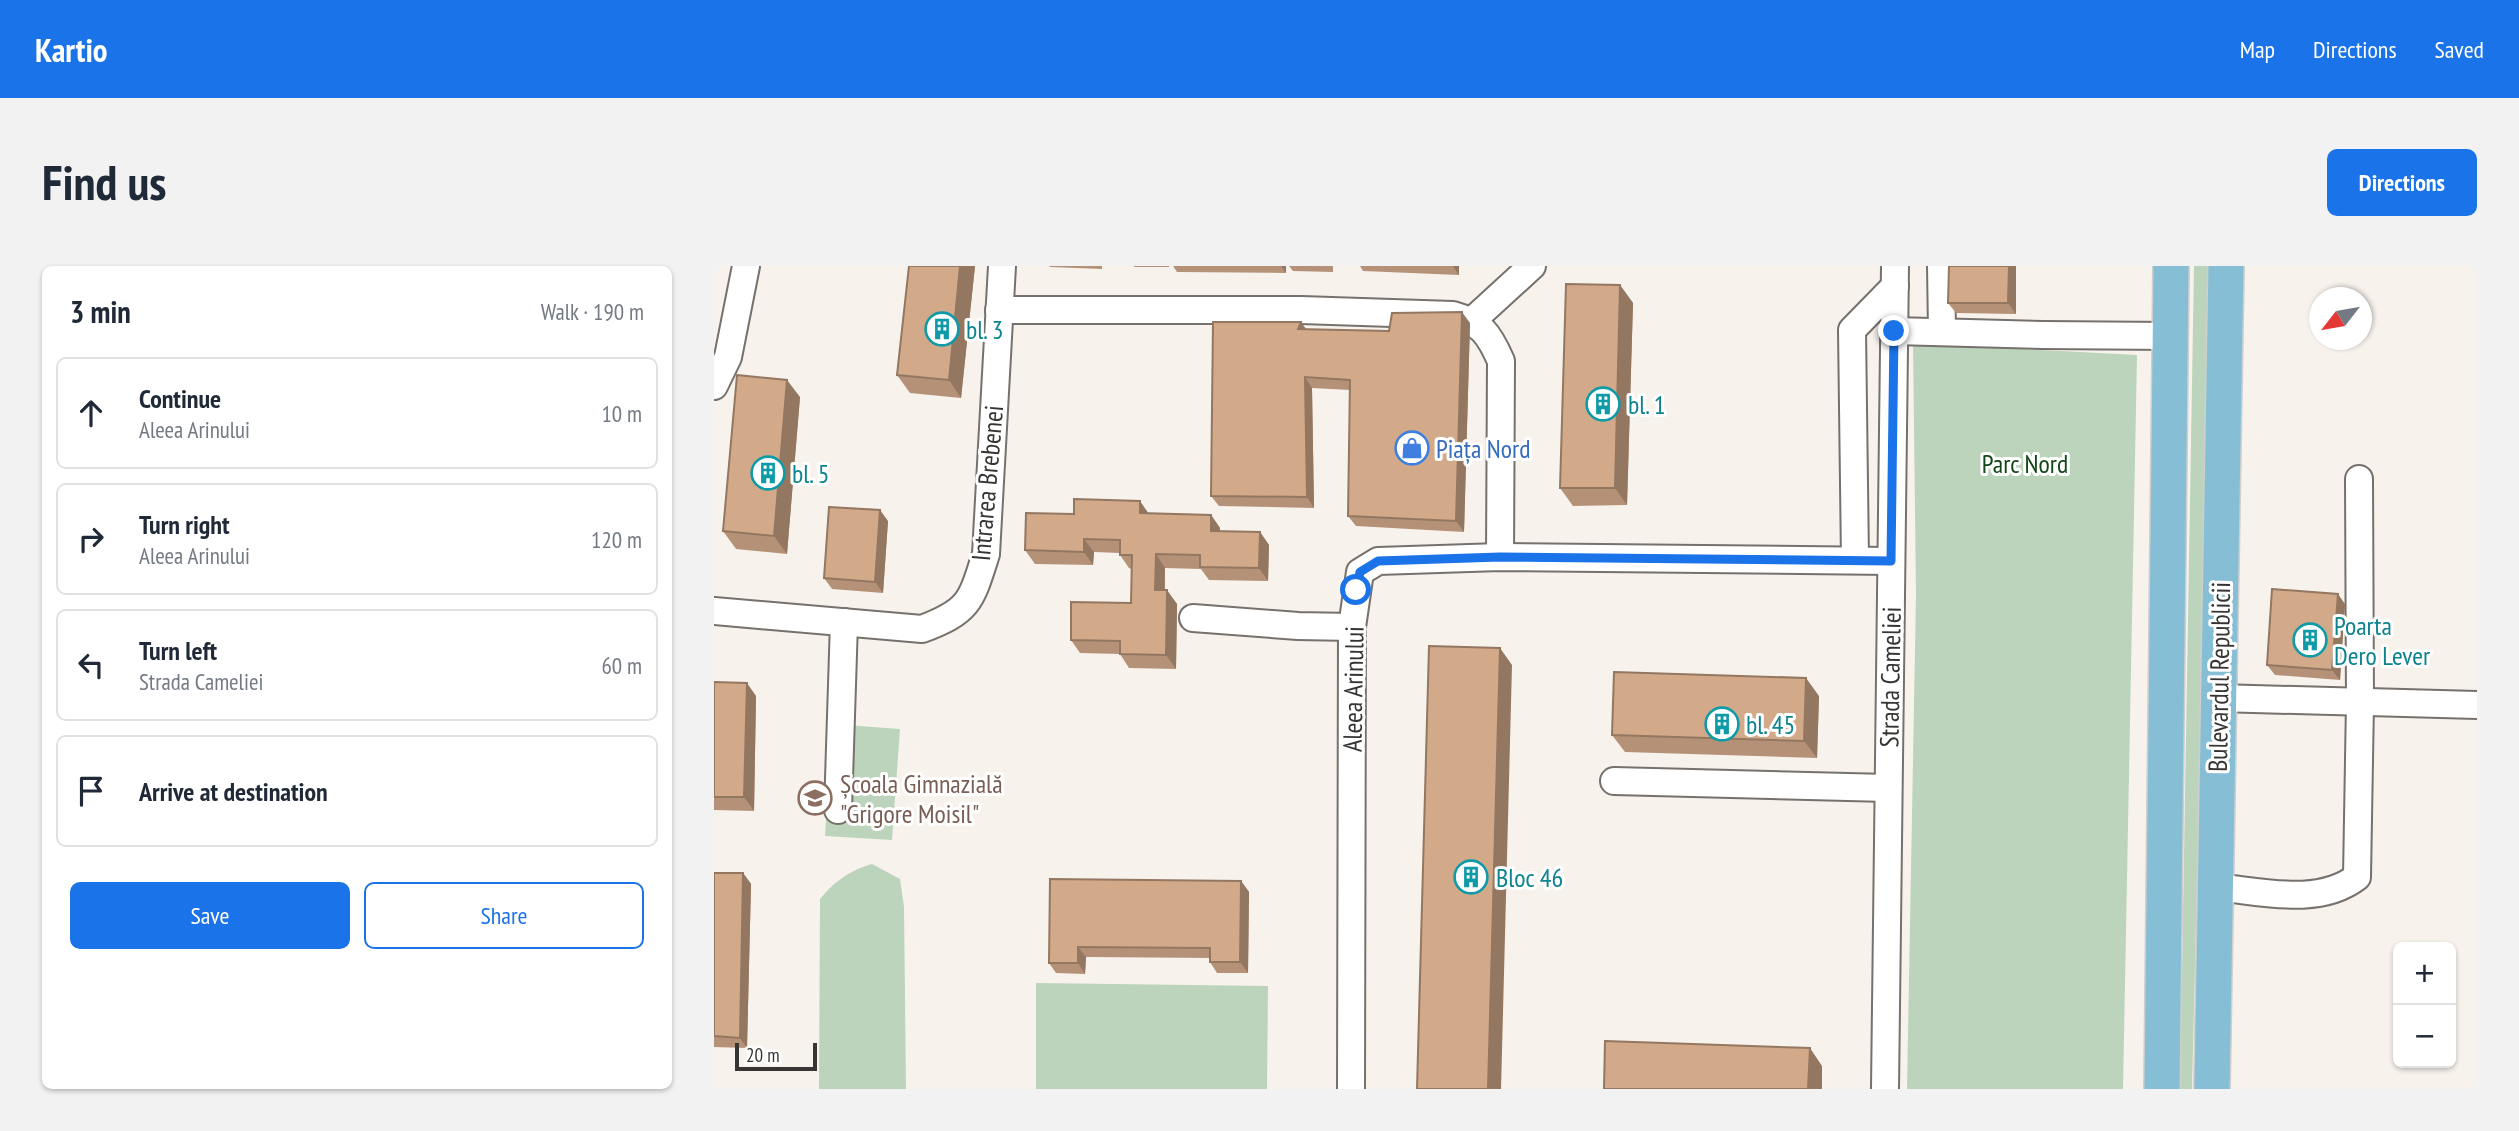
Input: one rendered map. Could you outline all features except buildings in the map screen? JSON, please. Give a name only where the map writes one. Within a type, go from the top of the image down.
[{"type":"main road","name":"Bulevardul Republicii","points":[[2162,1089],[2171,266]]},
{"type":"main road","name":"Bulevardul Republicii","points":[[2212,1089],[2226,266]]},
{"type":"street","points":[[714,386],[728,356],[746,266]]},
{"type":"street","name":"Intrarea Brebenei","points":[[714,611],[922,629],[951,618],[973,595],[986,554],[1002,266]]},
{"type":"street","points":[[1473,320],[1532,266]]},
{"type":"street","points":[[1941,266],[1942,331]]},
{"type":"street","points":[[1855,560],[1852,330],[1895,276]]},
{"type":"street","name":"Strada Cameliei","points":[[1885,1089],[1895,276]]},
{"type":"street","points":[[999,310],[1301,310],[1453,315],[1473,320],[1491,338],[1501,361],[1500,557]]},
{"type":"street","points":[[1894,331],[2171,336]]},
{"type":"street","points":[[2215,887],[2312,894],[2330,892],[2357,877],[2360,702],[2359,479]]},
{"type":"street","name":"Aleea Arinului","points":[[1350,1089],[1352,627],[1360,572],[1378,561],[1500,557],[1891,561]]},
{"type":"street","points":[[1193,618],[1352,627]]},
{"type":"street","points":[[838,810],[844,622]]},
{"type":"street","points":[[2218,698],[2477,705]]},
{"type":"street","points":[[1614,782],[1888,788]]},
{"type":"green space","points":[[2194,266],[2208,266],[2207,484],[2192,1089],[2180,1089]]},
{"type":"green space","name":"Parc Nord","points":[[1913,343],[2137,355],[2123,1089],[1907,1089],[1916,594]]},
{"type":"green space","points":[[832,724],[900,729],[892,840],[825,836]]},
{"type":"green space","points":[[872,864],[900,879],[904,907],[906,1089],[819,1089],[820,899],[843,877]]},
{"type":"green space","points":[[1036,983],[1268,986],[1267,1089],[1036,1089]]},
{"type":"place","name":"bl. 3","points":[[942,329]]},
{"type":"place","name":"bl. 1","points":[[1603,404]]},
{"type":"place","name":"Piața Nord","points":[[1412,448]]},
{"type":"place","name":"bl. 5","points":[[768,473]]},
{"type":"place","name":"Poarta Dero Lever","points":[[2310,640]]},
{"type":"place","name":"bl. 45","points":[[1722,724]]},
{"type":"place","name":"Școala Gimnazială \"Grigore Moisil\"","points":[[815,798]]},
{"type":"place","name":"Bloc 46","points":[[1471,877]]},
{"type":"route","points":[[1356,590],[1360,572],[1378,561],[1500,557],[1891,561],[1894,331]]}]
